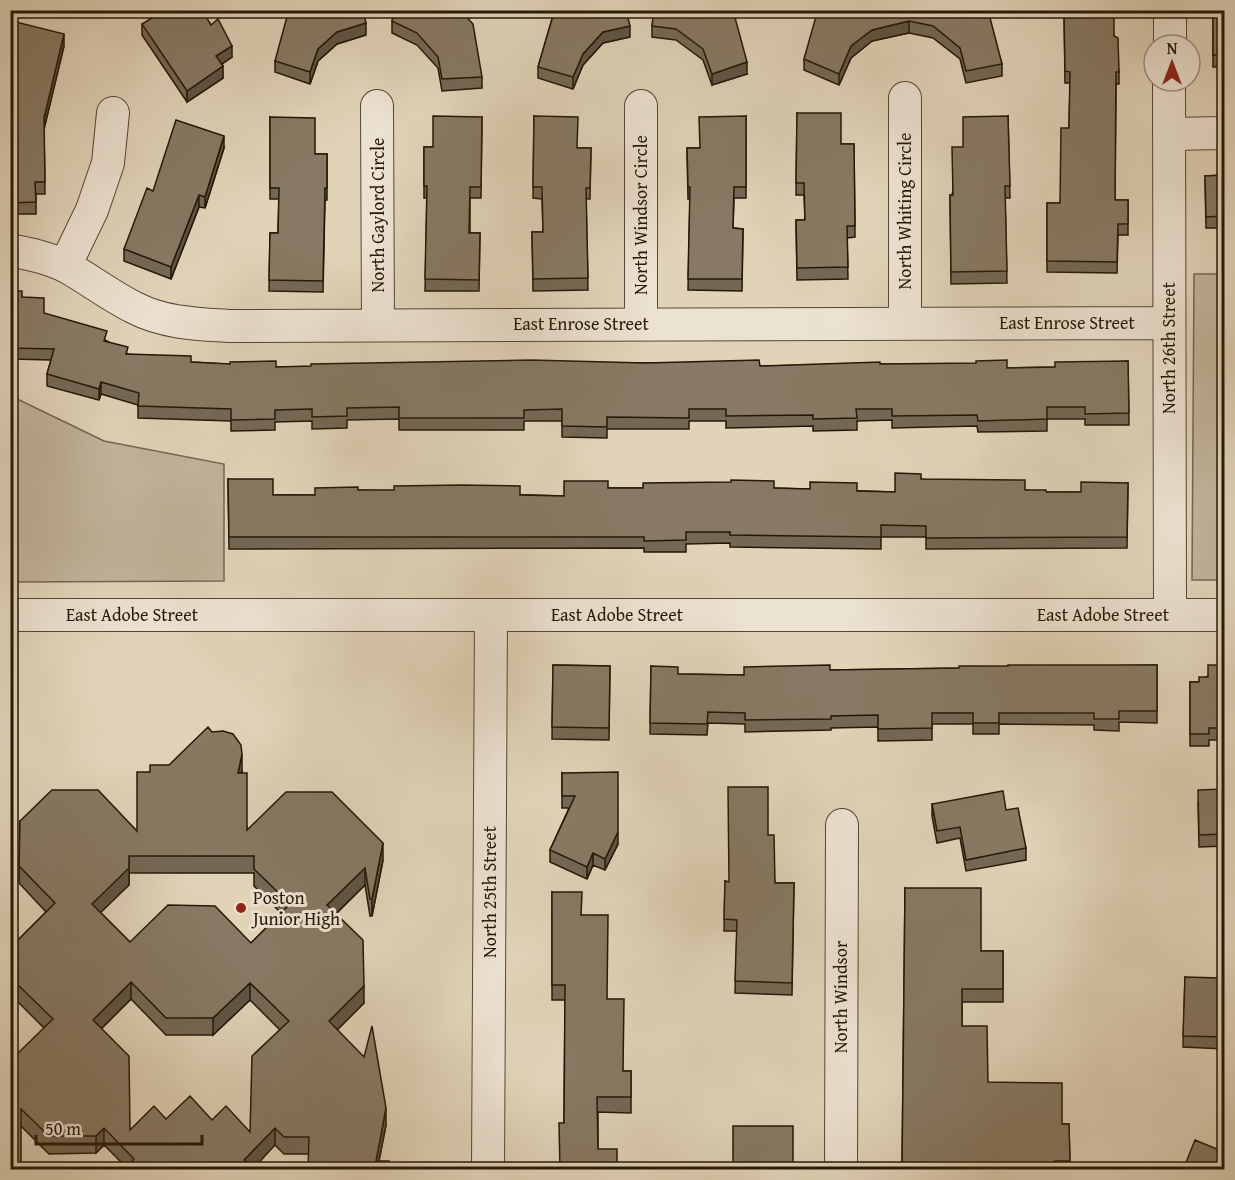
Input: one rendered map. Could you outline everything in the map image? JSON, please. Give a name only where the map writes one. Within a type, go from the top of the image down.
[{"type":"street","points":[[1170,10],[1170,33]]},
{"type":"street","name":"North 26th Street","points":[[1169,93],[1170,615]]},
{"type":"street","name":"North Whiting Circle","points":[[905,98],[905,324]]},
{"type":"street","name":"North Gaylord Circle","points":[[378,106],[378,325]]},
{"type":"street","name":"North Windsor Circle","points":[[641,106],[641,324]]},
{"type":"street","points":[[65,266],[92,210],[108,163],[113,113]]},
{"type":"street","points":[[1169,134],[1224,133]]},
{"type":"street","name":"East Enrose Street","points":[[10,250],[37,255],[65,266],[135,308],[187,324],[229,326],[1168,323]]},
{"type":"street","name":"East Adobe Street","points":[[10,615],[1224,615]]},
{"type":"street","name":"North 25th Street","points":[[488,1170],[491,615]]},
{"type":"street","name":"North Windsor","points":[[841,1170],[842,825]]},
{"type":"shaded area","points":[[1194,274],[1224,274],[1224,580],[1192,580]]},
{"type":"shaded area","points":[[11,396],[104,441],[224,464],[224,581],[11,582]]},
{"type":"building","points":[[165,10],[171,10],[174,18],[185,10],[202,10],[211,25],[218,19],[232,46],[216,56],[223,66],[187,91],[142,24]]},
{"type":"building","points":[[292,10],[363,10],[366,23],[337,32],[318,49],[310,72],[275,61],[288,13]]},
{"type":"building","points":[[395,10],[460,10],[473,24],[482,77],[442,79],[438,57],[417,33],[392,21]]},
{"type":"building","points":[[561,10],[626,10],[630,26],[603,32],[583,54],[573,77],[538,67],[552,19]]},
{"type":"building","points":[[654,10],[733,10],[747,62],[712,74],[703,49],[676,29],[652,26]]},
{"type":"building","points":[[820,10],[985,10],[989,14],[1002,64],[966,71],[960,48],[933,26],[909,21],[872,30],[851,46],[839,74],[804,59],[817,13]]},
{"type":"building","points":[[1064,10],[1114,10],[1114,36],[1118,38],[1119,72],[1116,72],[1115,200],[1128,200],[1128,224],[1118,224],[1117,262],[1047,261],[1047,203],[1060,203],[1061,128],[1069,128],[1070,72],[1065,71]]},
{"type":"building","points":[[1213,10],[1224,10],[1224,55],[1213,55]]},
{"type":"building","points":[[12,21],[64,34],[44,118],[45,182],[35,182],[36,202],[10,203],[10,24]]},
{"type":"building","points":[[797,113],[841,113],[841,144],[854,144],[855,226],[847,226],[848,267],[797,268],[796,220],[805,220],[804,183],[796,183]]},
{"type":"building","points":[[433,116],[482,117],[481,187],[470,187],[469,233],[480,233],[479,280],[425,279],[427,186],[424,186],[424,147],[433,147]]},
{"type":"building","points":[[534,116],[578,117],[577,148],[591,148],[590,188],[586,188],[588,278],[533,279],[532,232],[543,232],[542,187],[533,187]]},
{"type":"building","points":[[746,116],[746,187],[734,187],[733,228],[743,229],[742,279],[688,279],[690,187],[688,187],[687,148],[700,148],[699,117]]},
{"type":"building","points":[[1008,116],[1010,186],[1005,186],[1007,271],[951,272],[952,147],[963,147],[963,117]]},
{"type":"building","points":[[270,117],[315,118],[315,154],[327,154],[323,281],[269,280],[270,233],[278,233],[279,188],[270,188]]},
{"type":"building","points":[[176,120],[224,136],[205,197],[199,195],[171,267],[124,249],[147,188],[153,191]]},
{"type":"building","points":[[1224,175],[1224,216],[1206,217],[1205,176]]},
{"type":"building","points":[[10,291],[22,291],[22,297],[44,298],[44,313],[107,331],[104,341],[128,347],[126,354],[191,356],[191,362],[230,364],[230,362],[276,361],[276,367],[311,366],[311,364],[531,360],[645,363],[759,360],[760,366],[880,362],[880,364],[976,363],[976,361],[1007,360],[1007,368],[1055,367],[1055,362],[1128,361],[1129,413],[1085,414],[1085,407],[1047,407],[1047,419],[978,421],[977,415],[892,416],[892,409],[856,409],[857,418],[813,419],[813,415],[726,416],[726,409],[689,409],[689,418],[607,417],[607,427],[562,426],[562,409],[524,410],[524,418],[399,418],[399,407],[347,408],[347,416],[312,417],[312,409],[275,410],[275,419],[231,420],[231,409],[138,406],[139,393],[101,382],[99,389],[47,374],[54,349],[10,348]]},
{"type":"building","points":[[895,473],[921,474],[921,479],[1025,480],[1025,490],[1046,490],[1046,492],[1081,492],[1081,482],[1128,483],[1127,537],[926,538],[926,526],[881,525],[881,537],[730,535],[730,532],[686,532],[686,540],[644,541],[644,537],[229,537],[228,479],[273,479],[273,495],[315,495],[315,488],[358,487],[358,490],[394,490],[394,486],[462,485],[520,486],[520,495],[564,496],[564,481],[608,481],[608,488],[643,488],[643,483],[731,482],[731,480],[774,481],[774,488],[810,489],[810,482],[857,483],[857,491],[895,492]]},
{"type":"building","points":[[553,665],[610,666],[609,728],[552,727]]},
{"type":"building","points":[[830,665],[830,670],[1008,665],[1157,665],[1157,711],[1119,711],[1119,719],[1094,719],[1094,713],[999,713],[999,723],[973,723],[973,713],[932,713],[932,728],[878,729],[878,715],[831,716],[831,719],[745,720],[745,713],[708,712],[707,724],[650,723],[651,666],[678,667],[678,674],[744,675],[744,667]]},
{"type":"building","points":[[1208,665],[1224,665],[1224,728],[1209,728],[1209,734],[1190,734],[1190,682],[1199,682],[1199,677],[1208,677]]},
{"type":"building","points":[[208,727],[212,732],[223,731],[233,734],[241,745],[242,754],[238,773],[247,773],[247,830],[286,792],[332,792],[383,843],[372,899],[370,899],[365,868],[327,905],[363,940],[364,986],[329,1021],[364,1057],[372,1026],[386,1108],[376,1161],[389,1161],[388,1170],[308,1170],[309,1137],[284,1137],[275,1128],[244,1160],[253,1170],[124,1170],[134,1159],[104,1128],[96,1136],[49,1136],[21,1109],[21,1170],[10,1170],[10,1099],[15,1099],[15,1056],[53,1019],[18,985],[18,940],[55,903],[19,866],[20,821],[52,790],[98,790],[137,831],[137,772],[150,772],[150,765],[169,765]],"holes":[[[129,856],[254,856],[254,869],[290,904],[251,943],[215,906],[168,905],[130,942],[92,904],[129,868]],[[131,982],[166,1018],[213,1018],[250,983],[289,1021],[252,1056],[250,1132],[226,1106],[212,1120],[190,1096],[166,1119],[154,1106],[130,1130],[129,1056],[93,1020]]]},
{"type":"building","points":[[618,772],[618,832],[605,859],[593,853],[587,867],[550,850],[575,796],[562,796],[562,773]]},
{"type":"building","points":[[728,787],[768,787],[768,835],[774,835],[775,883],[794,883],[792,983],[735,981],[737,920],[724,919],[725,881],[729,882]]},
{"type":"building","points":[[1224,789],[1224,834],[1199,835],[1198,790]]},
{"type":"building","points":[[1003,791],[1006,810],[1018,808],[1026,848],[966,860],[960,827],[937,831],[932,804]]},
{"type":"building","points":[[905,888],[981,888],[981,951],[1003,951],[1003,989],[962,989],[962,1026],[987,1026],[988,1082],[1062,1083],[1062,1124],[1069,1124],[1070,1161],[1055,1161],[1055,1170],[1035,1170],[1035,1166],[976,1168],[976,1170],[902,1170]]},
{"type":"building","points":[[552,892],[582,892],[581,915],[608,915],[607,999],[624,999],[623,1071],[631,1071],[631,1097],[597,1097],[598,1149],[617,1149],[617,1170],[560,1170],[559,1123],[564,1123],[565,985],[552,985]]},
{"type":"building","points":[[10,905],[17,936],[10,938]]},
{"type":"building","points":[[1185,977],[1219,978],[1219,990],[1224,990],[1224,1037],[1183,1036]]},
{"type":"building","points":[[733,1126],[793,1126],[793,1170],[733,1170]]},
{"type":"building","points":[[1195,1140],[1224,1152],[1224,1170],[1183,1170]]},
{"type":"place","name":"Poston Junior High","points":[[241,908]]}]
